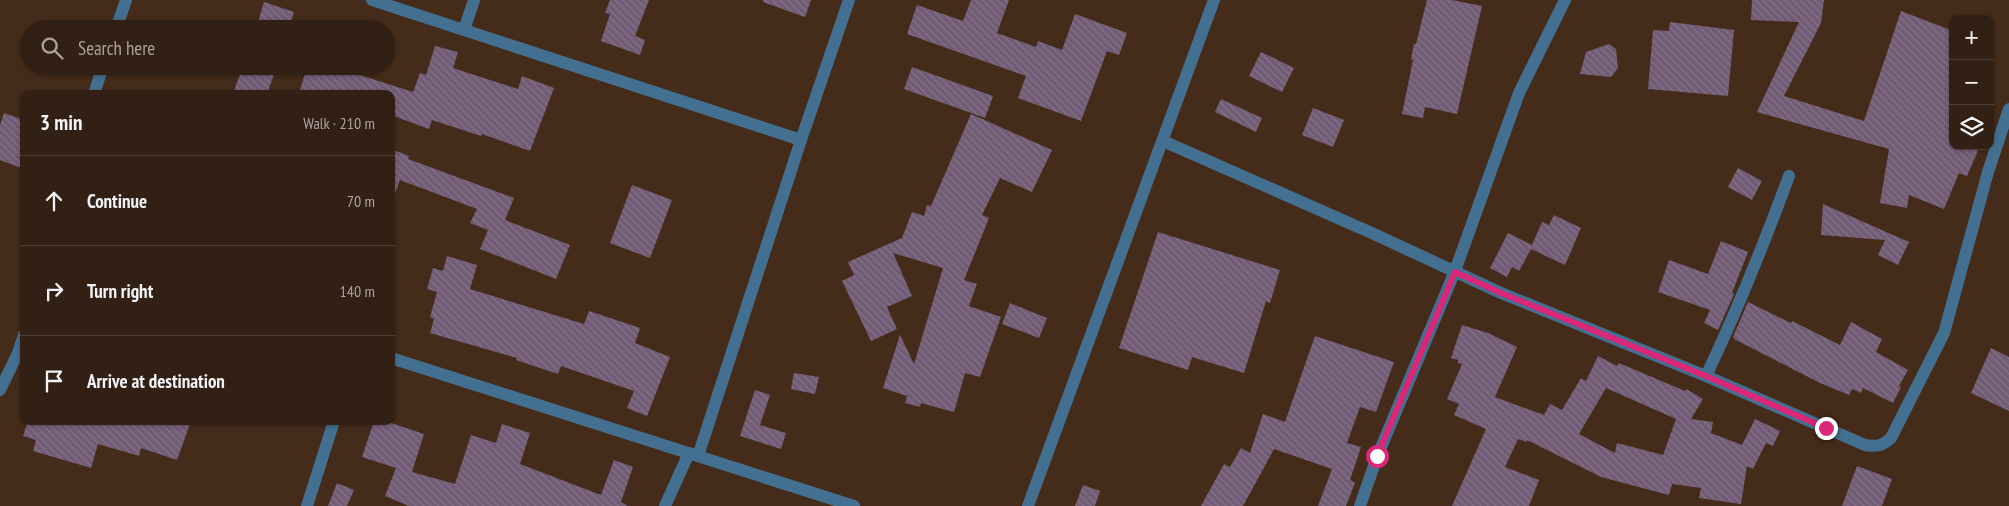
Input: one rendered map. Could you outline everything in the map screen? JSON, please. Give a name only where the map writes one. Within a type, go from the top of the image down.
[{"type":"street","points":[[119,20],[126,0]]},
{"type":"street","points":[[372,0],[801,140]]},
{"type":"street","points":[[464,30],[474,0]]},
{"type":"street","points":[[665,506],[694,454],[849,0]]},
{"type":"street","points":[[1028,506],[1214,0]]},
{"type":"street","points":[[1360,506],[1377,456],[1455,272],[1519,93],[1565,0]]},
{"type":"street","points":[[95,90],[100,75]]},
{"type":"street","points":[[1163,141],[1501,293],[1706,376],[1865,445],[1880,446],[1885,444],[1890,438],[1944,333],[1988,172],[2009,110]]},
{"type":"street","points":[[1706,376],[1737,312],[1755,269],[1789,176]]},
{"type":"street","points":[[0,390],[20,347]]},
{"type":"street","points":[[395,359],[854,506]]},
{"type":"street","points":[[306,506],[333,425]]},
{"type":"building","points":[[610,0],[649,0],[635,36],[645,40],[640,55],[601,41],[610,14],[605,13]]},
{"type":"building","points":[[763,0],[811,0],[805,17],[763,2]]},
{"type":"building","points":[[971,0],[1009,0],[997,33],[1036,47],[1038,41],[1062,50],[1075,14],[1127,33],[1119,55],[1107,51],[1081,121],[1018,98],[1026,76],[907,34],[917,5],[963,21]]},
{"type":"building","points":[[1427,0],[1452,0],[1482,6],[1457,114],[1425,107],[1423,118],[1402,114],[1413,60],[1411,59],[1414,44],[1416,44]]},
{"type":"building","points":[[1752,0],[1824,0],[1821,23],[1784,96],[1864,121],[1901,11],[1949,29],[1949,150],[1978,150],[1967,176],[1959,173],[1944,209],[1909,195],[1907,208],[1880,203],[1889,149],[1757,112],[1799,22],[1751,20]]},
{"type":"building","points":[[264,2],[294,12],[292,20],[259,20]]},
{"type":"building","points":[[1670,22],[1734,30],[1728,96],[1648,89],[1653,30],[1669,31]]},
{"type":"building","points":[[1609,44],[1616,49],[1618,68],[1611,77],[1580,74],[1586,52]]},
{"type":"building","points":[[435,46],[458,52],[453,68],[518,89],[522,76],[554,88],[530,151],[482,134],[481,136],[432,120],[429,129],[395,116],[395,90],[300,90],[304,75],[360,75],[413,92],[420,73],[426,75]]},
{"type":"building","points":[[1261,52],[1294,68],[1282,92],[1249,76]]},
{"type":"building","points":[[912,67],[993,96],[985,118],[904,89]]},
{"type":"building","points":[[240,75],[274,75],[268,90],[234,90]]},
{"type":"building","points":[[1221,99],[1262,118],[1256,132],[1215,112]]},
{"type":"building","points":[[1313,108],[1344,120],[1333,147],[1302,135]]},
{"type":"building","points":[[4,113],[20,119],[20,168],[0,160],[0,125]]},
{"type":"building","points":[[971,114],[1052,150],[1032,192],[1000,178],[982,215],[989,218],[964,280],[977,284],[969,306],[1001,317],[980,377],[965,373],[954,412],[921,403],[920,407],[905,403],[907,396],[883,388],[900,335],[914,364],[943,268],[893,253],[912,296],[887,307],[897,329],[871,341],[842,281],[854,275],[848,262],[902,238],[912,212],[924,216],[927,205],[931,206]]},
{"type":"building","points":[[395,151],[409,156],[408,159],[514,198],[505,220],[570,245],[556,279],[480,249],[488,230],[470,223],[477,209],[400,180],[395,194]]},
{"type":"building","points":[[1738,168],[1762,181],[1752,200],[1728,187]]},
{"type":"building","points":[[632,185],[672,200],[650,258],[610,243]]},
{"type":"building","points":[[1823,204],[1909,242],[1898,265],[1878,255],[1885,240],[1821,235]]},
{"type":"building","points":[[1554,215],[1581,228],[1565,265],[1531,249],[1519,271],[1512,267],[1507,277],[1490,268],[1508,233],[1532,245],[1542,222],[1549,225]]},
{"type":"building","points":[[1158,232],[1280,270],[1270,303],[1266,301],[1244,373],[1192,357],[1188,370],[1119,348]]},
{"type":"building","points":[[1721,241],[1748,252],[1732,293],[1734,294],[1718,330],[1704,323],[1710,310],[1658,292],[1669,260],[1708,274]]},
{"type":"building","points":[[447,256],[477,265],[470,289],[584,324],[589,311],[640,328],[635,343],[670,357],[647,416],[627,408],[634,391],[561,366],[558,374],[516,360],[517,358],[430,333],[434,319],[430,317],[437,292],[427,289],[433,268],[443,271]]},
{"type":"building","points":[[1748,302],[1840,345],[1851,322],[1882,339],[1876,352],[1908,370],[1899,386],[1901,387],[1893,403],[1863,388],[1861,393],[1852,389],[1849,395],[1820,383],[1734,339],[1733,337]]},
{"type":"building","points":[[1010,303],[1047,318],[1039,338],[1002,324]]},
{"type":"building","points":[[1462,325],[1488,333],[1517,347],[1495,397],[1544,415],[1550,404],[1562,410],[1581,378],[1586,381],[1598,356],[1617,366],[1619,363],[1685,391],[1686,389],[1703,399],[1691,419],[1713,422],[1711,433],[1742,445],[1755,419],[1780,431],[1773,446],[1766,443],[1753,469],[1747,466],[1741,504],[1699,498],[1701,488],[1672,484],[1669,495],[1601,477],[1527,440],[1527,442],[1518,439],[1505,467],[1539,480],[1529,506],[1452,506],[1486,429],[1454,415],[1459,404],[1447,399],[1462,364],[1458,363],[1458,360],[1451,358]],"holes":[[[1606,388],[1676,419],[1663,455],[1617,443],[1615,453],[1579,434]]]},
{"type":"building","points":[[1315,336],[1394,362],[1376,412],[1360,407],[1347,443],[1361,447],[1350,480],[1355,483],[1346,506],[1318,506],[1332,469],[1274,449],[1243,506],[1201,506],[1224,464],[1230,467],[1241,448],[1250,453],[1263,414],[1285,422]]},
{"type":"building","points":[[1991,348],[2009,357],[2009,411],[1971,393]]},
{"type":"building","points":[[794,373],[819,377],[815,394],[791,389]]},
{"type":"building","points":[[755,390],[770,395],[760,425],[786,433],[781,449],[740,436]]},
{"type":"building","points":[[395,424],[424,434],[412,472],[455,484],[471,435],[496,443],[502,424],[530,433],[520,464],[601,495],[614,460],[633,467],[621,502],[628,506],[409,506],[385,496],[396,468],[362,457],[373,425]]},
{"type":"building","points":[[27,425],[190,425],[177,460],[141,448],[139,456],[98,444],[91,468],[33,451],[36,440],[23,436]]},
{"type":"building","points":[[1857,466],[1892,479],[1882,506],[1842,506]]},
{"type":"building","points":[[337,483],[354,490],[347,506],[328,506]]},
{"type":"building","points":[[1083,485],[1100,491],[1095,506],[1075,506]]},
{"type":"route","points":[[1377,456],[1455,272],[1501,293],[1706,376],[1826,428]]}]
